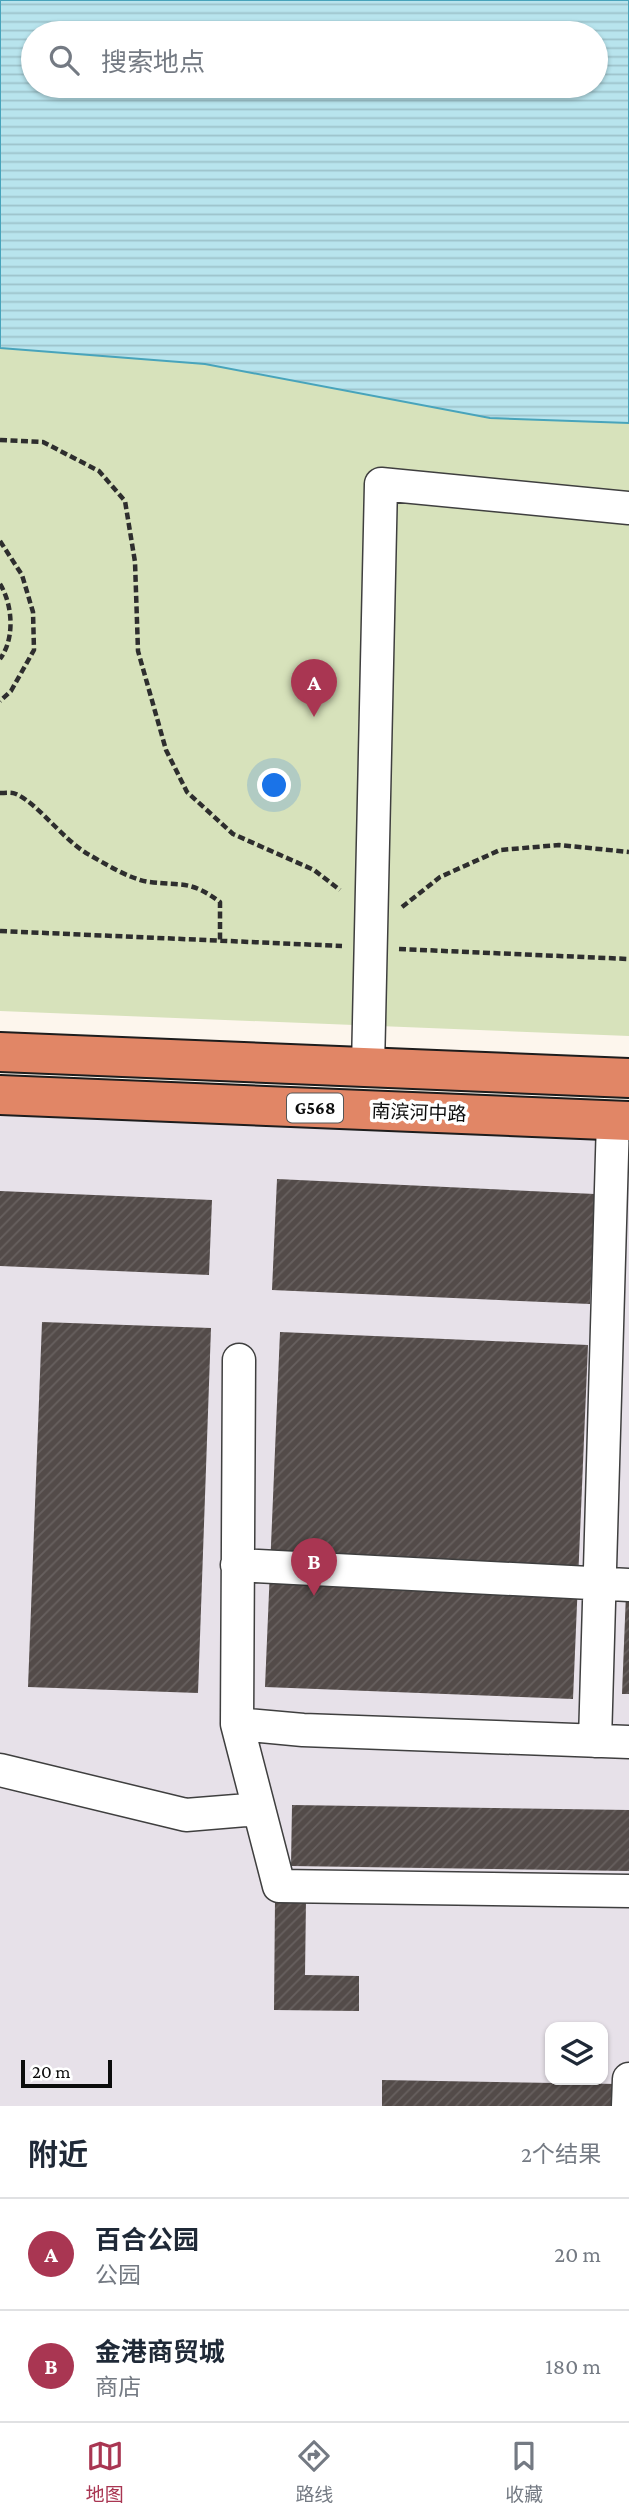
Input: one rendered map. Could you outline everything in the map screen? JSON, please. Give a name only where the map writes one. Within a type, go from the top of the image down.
[{"type":"highway","name":"G568","points":[[0,1052],[629,1078]]},
{"type":"highway","name":"南滨河中路","points":[[0,1095],[621,1120]]},
{"type":"street","points":[[368,1068],[381,484],[629,508]]},
{"type":"street","points":[[595,1741],[614,1584],[621,1120]]},
{"type":"street","points":[[239,1360],[237,1724],[279,1886],[629,1891]]},
{"type":"street","points":[[237,1565],[614,1584]]},
{"type":"street","points":[[237,1724],[303,1730],[629,1742]]},
{"type":"street","points":[[0,1770],[186,1815],[259,1809]]},
{"type":"street","points":[[628,2106],[629,2079]]},
{"type":"path","points":[[0,440],[43,442],[99,471],[125,501],[135,562],[138,652],[166,750],[187,792],[233,834],[314,870],[351,897]]},
{"type":"path","points":[[0,541],[22,575],[26,587],[33,612],[34,650],[11,691],[0,701]]},
{"type":"path","points":[[0,584],[6,594],[11,625],[0,659]]},
{"type":"path","points":[[0,793],[15,793],[31,804],[65,839],[123,872],[147,882],[170,882],[201,888],[220,902],[220,941]]},
{"type":"path","points":[[372,947],[405,904],[440,877],[500,850],[559,845],[629,852]]},
{"type":"path","points":[[0,931],[629,959]]},
{"type":"shaded area","points":[[0,1106],[629,1115],[629,2106],[0,2106]]},
{"type":"green space","points":[[0,348],[205,364],[490,418],[629,423],[629,1036],[0,1011]]},
{"type":"water","points":[[0,0],[629,0],[629,423],[490,418],[205,364],[0,348]]},
{"type":"building","points":[[277,1179],[595,1194],[590,1304],[272,1290]]},
{"type":"building","points":[[0,1191],[212,1200],[209,1275],[0,1266]]},
{"type":"building","points":[[42,1322],[211,1328],[198,1693],[28,1687]]},
{"type":"building","points":[[280,1332],[588,1345],[573,1699],[265,1687]]},
{"type":"building","points":[[627,1568],[629,1694],[622,1694]]},
{"type":"building","points":[[292,1805],[629,1810],[629,1871],[291,1866]]},
{"type":"building","points":[[275,1899],[306,1899],[305,1975],[359,1976],[359,2011],[274,2010]]},
{"type":"building","points":[[382,2080],[545,2083],[545,2085],[618,2084],[617,2106],[382,2106]]},
{"type":"place","name":"百合公园","points":[[314,717]]},
{"type":"place","name":"金港商贸城","points":[[314,1596]]}]
